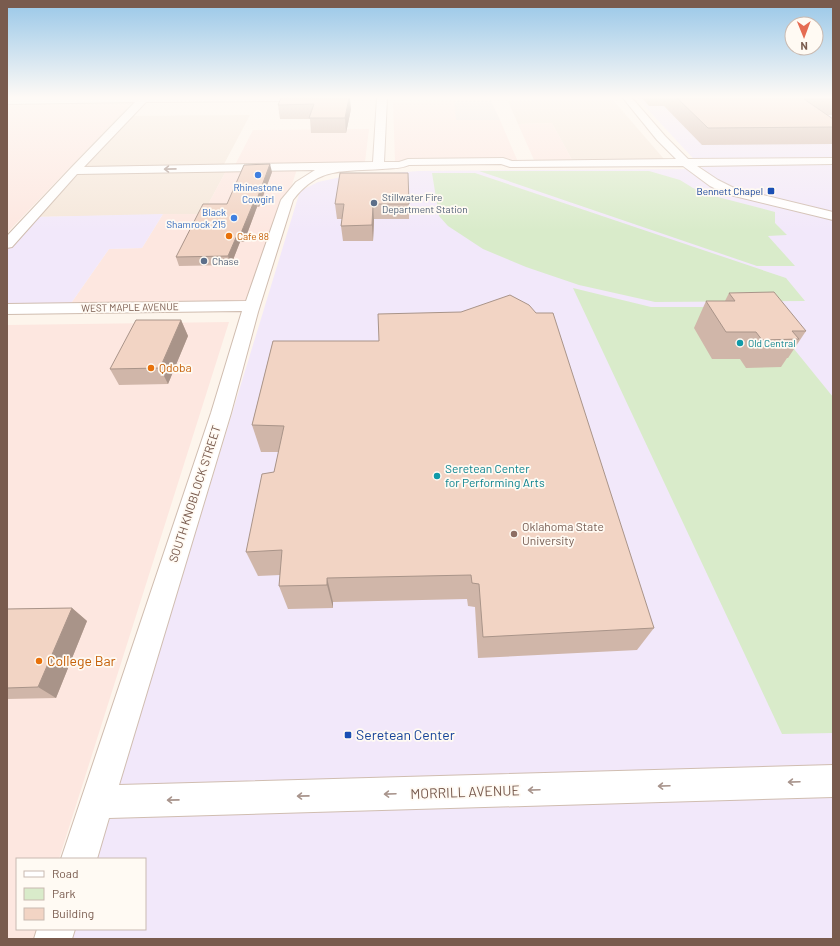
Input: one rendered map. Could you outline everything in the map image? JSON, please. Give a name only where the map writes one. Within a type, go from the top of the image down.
[{"type":"street","points":[[7,244],[102,142]]},
{"type":"street","points":[[378,166],[379,142]]},
{"type":"street","points":[[665,142],[675,154],[715,185],[730,191],[833,216]]},
{"type":"street","points":[[74,171],[400,165],[408,168],[415,168],[504,167],[510,164],[833,161]]},
{"type":"street","name":"SOUTH KNOBLOCK STREET","points":[[79,858],[221,413],[252,306],[287,200],[296,186],[312,174],[328,169],[349,166]]},
{"type":"street","name":"WEST MAPLE AVENUE","points":[[7,309],[252,306]]},
{"type":"street","name":"MORRILL AVENUE","points":[[97,802],[833,781]]},
{"type":"shaded area","points":[[7,142],[94,142],[7,233]]},
{"type":"shaded area","points":[[55,142],[236,142],[223,166],[7,168]]},
{"type":"shaded area","points":[[247,142],[367,142],[365,162],[235,165]]},
{"type":"shaded area","points":[[394,142],[509,142],[518,162],[395,162]]},
{"type":"shaded area","points":[[526,142],[562,142],[572,160],[534,160]]},
{"type":"shaded area","points":[[562,142],[649,142],[664,159],[572,160]]},
{"type":"shaded area","name":"Oklahoma State University","points":[[678,142],[833,142],[833,939],[71,939],[74,930],[146,930],[146,858],[96,858],[300,191],[318,182],[341,177],[419,171],[703,169]]},
{"type":"shaded area","points":[[227,169],[203,214],[33,217],[75,171]]},
{"type":"shaded area","points":[[227,169],[297,169],[253,307],[67,309],[109,249],[142,248],[163,214],[203,214]]},
{"type":"shaded area","points":[[163,214],[142,248],[109,249],[67,309],[7,309],[7,245],[33,217]]},
{"type":"shaded area","points":[[229,322],[59,858],[16,858],[16,930],[37,930],[34,939],[7,939],[7,325]]},
{"type":"green space","points":[[479,171],[649,171],[680,180],[693,188],[710,195],[775,212],[775,223],[787,235],[768,236],[795,266],[757,266]]},
{"type":"green space","points":[[432,173],[475,173],[786,278],[805,301],[655,302],[579,285],[526,267],[483,249],[448,226],[439,216]]},
{"type":"green space","points":[[573,288],[651,307],[760,307],[833,397],[833,733],[782,734]]},
{"type":"building","points":[[270,164],[257,199],[255,199],[241,233],[238,233],[228,256],[176,257],[203,204],[227,204],[244,165]]},
{"type":"building","name":"Stillwater Fire Department Station","points":[[340,173],[408,173],[409,204],[373,204],[372,225],[341,226],[344,204],[335,204]]},
{"type":"building","points":[[774,292],[806,331],[792,331],[799,339],[762,340],[756,332],[726,332],[706,301],[735,301],[729,293]]},
{"type":"building","name":"Seretean Center for Performing Arts","points":[[510,295],[529,305],[536,313],[553,313],[654,628],[483,637],[479,584],[472,583],[471,575],[327,578],[327,585],[279,586],[282,550],[246,552],[262,474],[274,472],[284,426],[252,425],[273,341],[379,341],[378,314],[461,312]]},
{"type":"building","points":[[136,320],[181,320],[160,368],[110,369]]},
{"type":"building","points":[[72,608],[38,687],[7,688],[7,609]]},
{"type":"place","name":"Rhinestone Cowgirl","points":[[258,175]]},
{"type":"place","name":"Bennett Chapel","points":[[771,191]]},
{"type":"place","name":"Stillwater Fire Department Station","points":[[374,203]]},
{"type":"place","name":"Black Shamrock 215","points":[[234,218]]},
{"type":"place","name":"Cafe 88","points":[[229,236]]},
{"type":"place","name":"Chase","points":[[204,261]]},
{"type":"place","name":"Old Central","points":[[740,343]]},
{"type":"place","name":"Qdoba","points":[[151,368]]},
{"type":"place","name":"Seretean Center for Performing Arts","points":[[437,476]]},
{"type":"place","name":"Oklahoma State University","points":[[514,534]]},
{"type":"place","name":"College Bar","points":[[39,661]]},
{"type":"place","name":"Seretean Center","points":[[348,735]]}]
